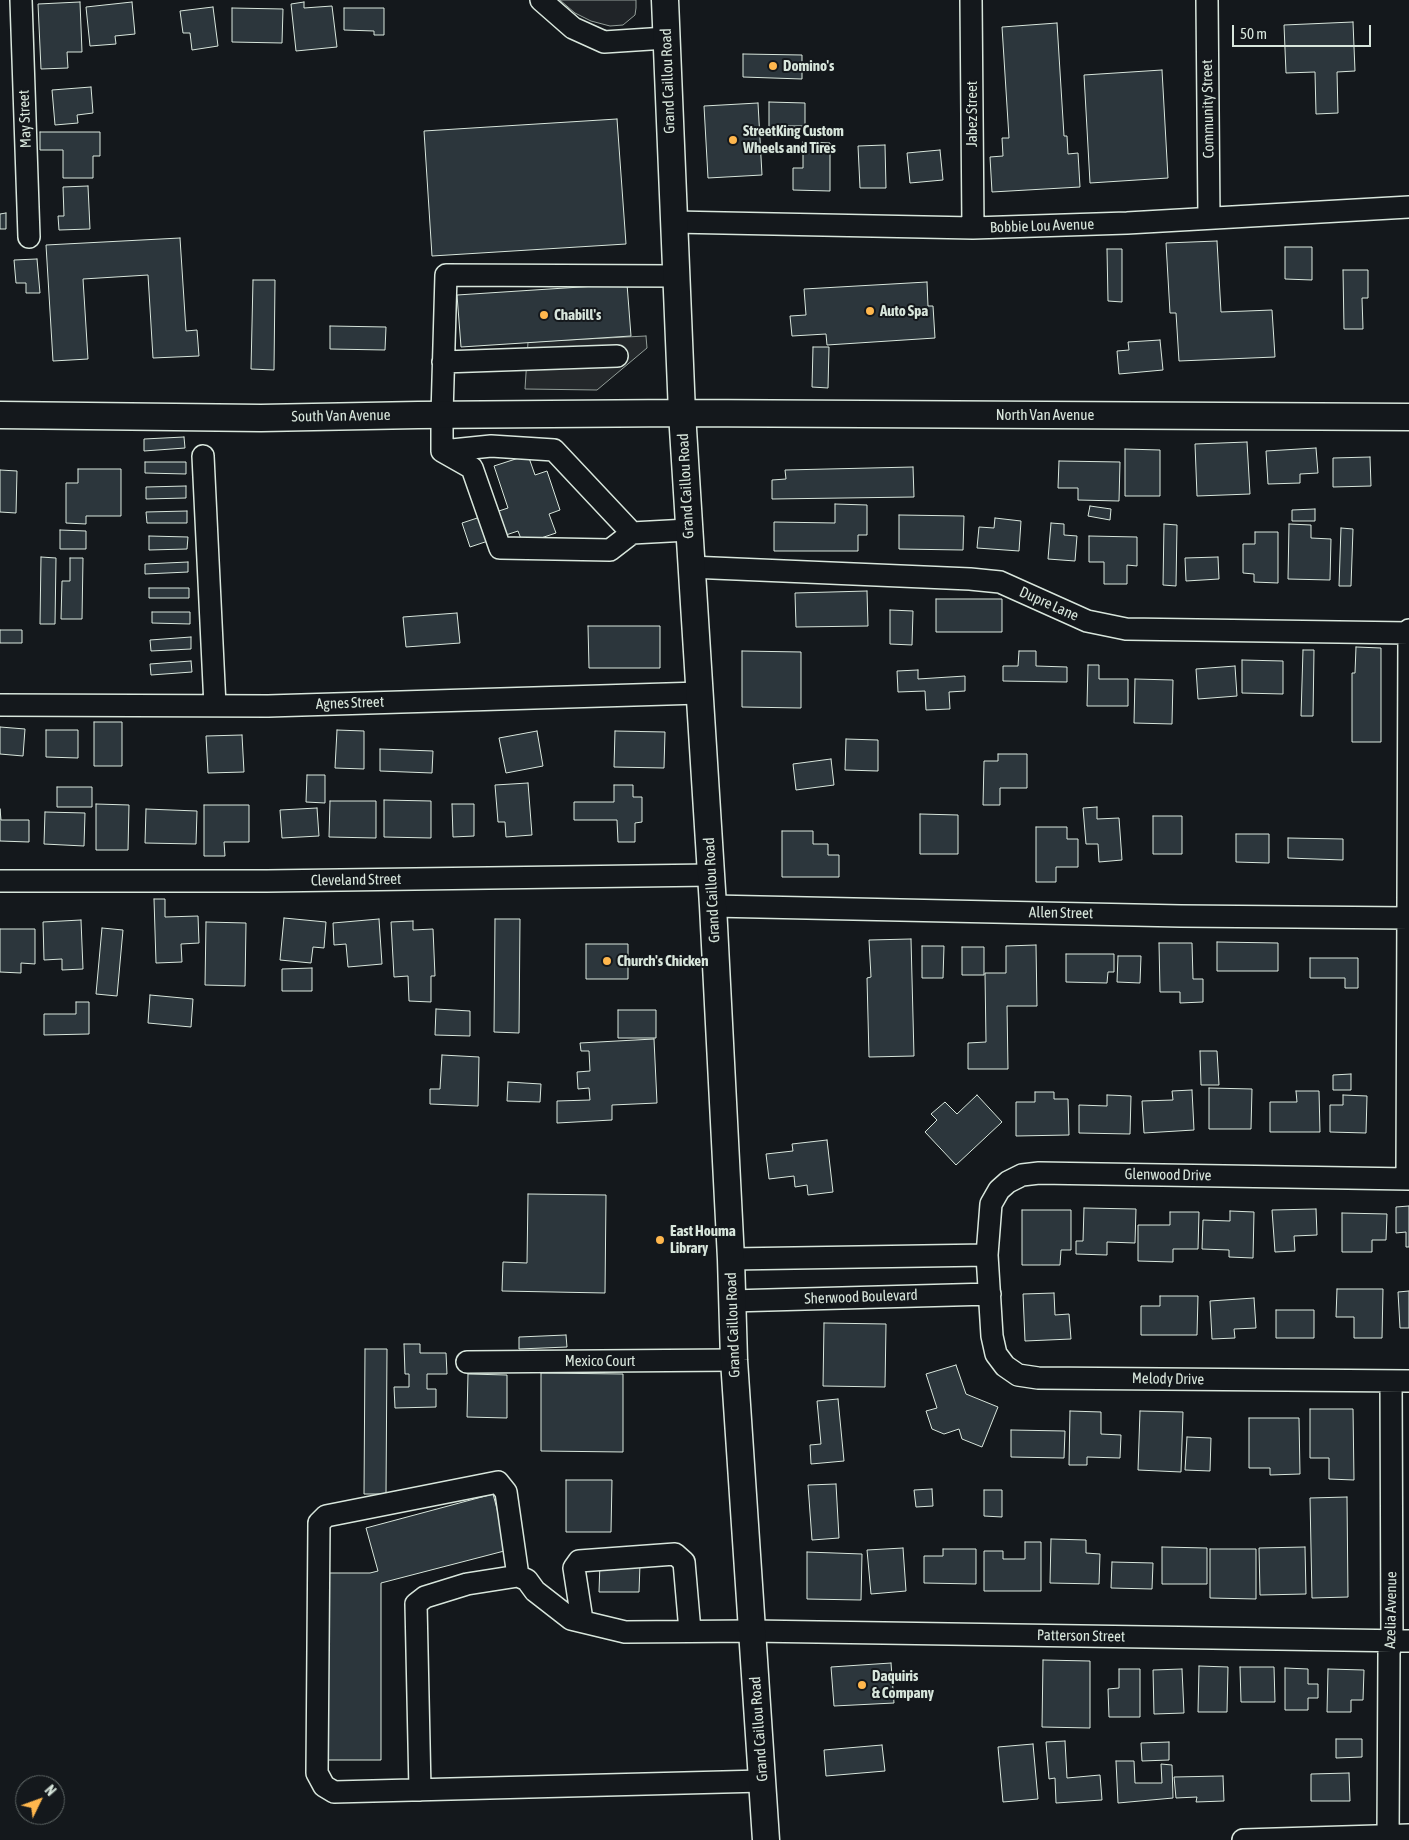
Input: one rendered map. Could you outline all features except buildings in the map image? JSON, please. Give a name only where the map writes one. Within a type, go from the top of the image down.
[{"type":"main road","name":"Grand Caillou Road","points":[[664,0],[690,568],[713,906],[731,1259],[734,1360],[766,1840]]},
{"type":"main road","name":"South Van Avenue","points":[[0,415],[261,418],[682,413]]},
{"type":"main road","name":"North Van Avenue","points":[[682,413],[1409,417]]},
{"type":"street","name":"May Street","points":[[20,0],[29,237]]},
{"type":"street","points":[[541,0],[573,28],[604,42],[666,38]]},
{"type":"street","name":"Jabez Street","points":[[971,0],[973,228]]},
{"type":"street","name":"Community Street","points":[[1207,0],[1209,218]]},
{"type":"street","name":"Bobbie Lou Avenue","points":[[674,222],[973,228],[1127,223],[1409,207]]},
{"type":"street","points":[[442,451],[446,275],[676,276]]},
{"type":"street","points":[[443,362],[618,356]]},
{"type":"street","points":[[442,451],[491,446],[554,450],[632,533]]},
{"type":"street","points":[[442,451],[472,468],[500,548],[610,550],[632,533],[688,530]]},
{"type":"street","points":[[203,456],[215,706]]},
{"type":"street","name":"Dupre Lane","points":[[690,568],[970,578],[1000,582],[1087,621],[1126,629],[1409,632]]},
{"type":"street","points":[[1408,1179],[1409,632]]},
{"type":"street","name":"Agnes Street","points":[[0,705],[215,706],[700,693]]},
{"type":"street","name":"Cleveland Street","points":[[0,881],[266,881],[711,875]]},
{"type":"street","name":"Allen Street","points":[[713,906],[1171,916],[1409,918]]},
{"type":"street","name":"Glenwood Drive","points":[[990,1294],[987,1255],[991,1204],[999,1190],[1008,1182],[1022,1175],[1039,1173],[1408,1179]]},
{"type":"street","points":[[731,1259],[987,1255]]},
{"type":"street","name":"Sherwood Boulevard","points":[[731,1301],[990,1294]]},
{"type":"street","name":"Melody Drive","points":[[990,1294],[992,1336],[996,1354],[1005,1366],[1018,1375],[1038,1378],[1400,1381]]},
{"type":"street","name":"Mexico Court","points":[[467,1362],[734,1360]]},
{"type":"street","name":"Azelia Avenue","points":[[1388,1838],[1390,1652],[1400,1641],[1400,1381]]},
{"type":"street","points":[[420,1790],[416,1604],[425,1597],[467,1584],[518,1576],[506,1492],[498,1482],[326,1516],[319,1523],[317,1773],[324,1786],[334,1792],[420,1790],[762,1782]]},
{"type":"street","points":[[582,1620],[574,1568],[579,1561],[675,1554],[684,1562],[690,1631]]},
{"type":"street","name":"Patterson Street","points":[[518,1576],[526,1580],[535,1591],[571,1619],[582,1620],[625,1632],[752,1631],[1400,1641]]},
{"type":"street","points":[[1242,1840],[1388,1838],[1409,1835]]},
{"type":"shaded area","points":[[560,0],[636,0],[635,15],[623,25],[610,26],[591,21],[575,13]]},
{"type":"shaded area","points":[[646,336],[647,348],[597,390],[525,389],[528,342]]},
{"type":"place","name":"Domino's","points":[[773,66]]},
{"type":"place","name":"StreetKing Custom Wheels and Tires","points":[[733,140]]},
{"type":"place","name":"Auto Spa","points":[[870,311]]},
{"type":"place","name":"Chabill's","points":[[544,315]]},
{"type":"place","name":"Church's Chicken","points":[[607,961]]},
{"type":"place","name":"East Houma Library","points":[[660,1240]]},
{"type":"place","name":"Daquiris & Company","points":[[862,1685]]}]
